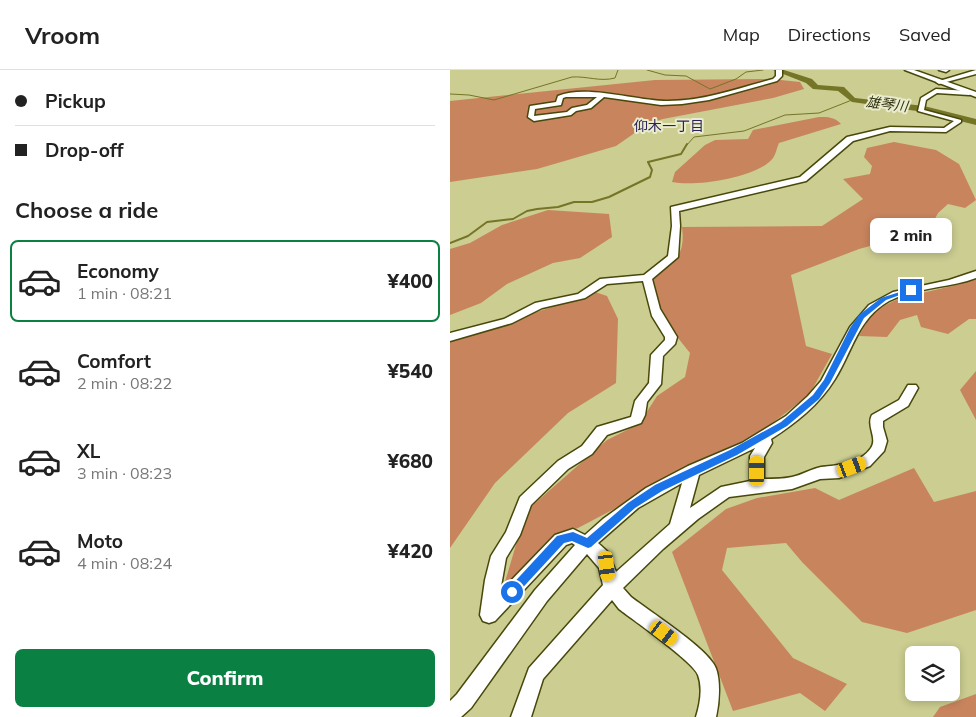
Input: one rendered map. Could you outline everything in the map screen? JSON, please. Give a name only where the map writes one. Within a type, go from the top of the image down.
[{"type":"main road","points":[[908,70],[971,94]]},
{"type":"street","points":[[603,95],[589,107],[574,109],[569,114],[534,119],[531,117],[532,108],[559,104],[562,96],[603,95],[666,103],[689,101],[728,94],[775,80],[779,76],[778,71]]},
{"type":"street","points":[[939,82],[976,72]]},
{"type":"street","points":[[450,337],[508,321],[539,304],[581,296],[604,282],[617,279],[647,278],[673,257],[676,226],[674,209],[803,179],[850,139],[890,129],[946,130],[959,121],[921,108],[923,99],[932,93],[945,91],[971,94],[976,100]]},
{"type":"street","points":[[450,714],[464,701],[554,580],[588,544],[632,506],[658,488],[764,436],[784,424],[816,397],[837,366],[854,328],[862,316],[883,299],[976,274]]},
{"type":"street","points":[[647,278],[652,306],[664,329],[671,336],[671,341],[657,355],[655,384],[641,401],[639,415],[636,420],[602,431],[588,450],[563,465],[525,500],[512,535],[500,556],[493,580],[489,615],[561,540],[573,536],[588,544],[602,557],[607,566],[612,587],[625,603],[690,653],[707,670],[710,700],[706,717]]},
{"type":"street","points":[[521,717],[535,674],[612,587],[677,528],[726,491],[792,483],[820,473],[839,472],[865,462],[877,451],[880,441],[876,427],[877,418],[904,403],[912,388]]},
{"type":"street","points":[[757,486],[757,456],[765,443],[764,436]]},
{"type":"street","points":[[677,528],[693,470]]},
{"type":"shaded area","points":[[771,79],[800,82],[804,89],[773,98],[649,123],[616,146],[537,169],[450,182],[450,101],[655,80]]},
{"type":"shaded area","points":[[819,117],[828,117],[841,124],[779,143],[773,158],[754,171],[741,176],[710,182],[672,182],[675,172],[705,145],[715,140],[748,139],[753,130]]},
{"type":"shaded area","points":[[894,142],[936,150],[959,164],[976,200],[965,208],[948,204],[938,213],[927,234],[916,241],[892,240],[859,249],[791,275],[806,346],[832,354],[809,395],[762,431],[578,528],[552,538],[502,592],[526,511],[607,440],[639,424],[657,396],[685,377],[690,353],[654,308],[649,280],[676,259],[682,246],[682,227],[822,226],[863,199],[843,179],[870,174],[872,166],[864,157],[867,148]]},
{"type":"shaded area","points":[[548,210],[609,214],[612,237],[580,258],[553,263],[507,284],[481,303],[450,315],[450,249],[470,243],[502,225]]},
{"type":"shaded area","points":[[976,278],[976,319],[969,319],[948,334],[921,327],[917,315],[900,320],[887,337],[859,336],[873,311],[900,298],[961,284]]},
{"type":"shaded area","points":[[595,292],[607,296],[618,319],[616,383],[568,413],[495,483],[450,548],[450,342]]},
{"type":"shaded area","points":[[976,371],[976,420],[960,390]]},
{"type":"shaded area","points":[[914,468],[934,502],[976,491],[976,610],[907,633],[862,622],[802,562],[786,543],[727,548],[722,570],[793,658],[847,684],[825,711],[800,693],[733,711],[672,552],[726,509],[757,498],[815,488],[839,500]]},
{"type":"shaded area","points":[[976,694],[976,717],[933,717],[940,707]]},
{"type":"waterway","points":[[450,94],[469,95],[494,100],[572,77],[615,78],[618,70]]},
{"type":"waterway","points":[[647,70],[665,75],[686,76],[710,89],[736,79],[746,72],[763,70]]},
{"type":"waterway","name":"雄琴川","points":[[777,70],[809,81],[816,87],[841,89],[852,100],[924,109],[976,122]]},
{"type":"waterway","points":[[686,146],[694,137],[744,131],[785,115],[819,113],[852,100]]},
{"type":"waterway","points":[[450,243],[468,236],[487,222],[513,219],[527,211],[558,207],[574,202],[592,202],[609,197],[650,177],[652,170],[648,162],[681,154],[687,144]]},
{"type":"district","name":"仰木一丁目","points":[[669,126]]},
{"type":"route","points":[[512,592],[561,540],[573,536],[588,544],[607,526],[658,488],[734,452],[784,424],[816,397],[828,381],[854,328],[862,316],[883,299],[911,290]]}]
